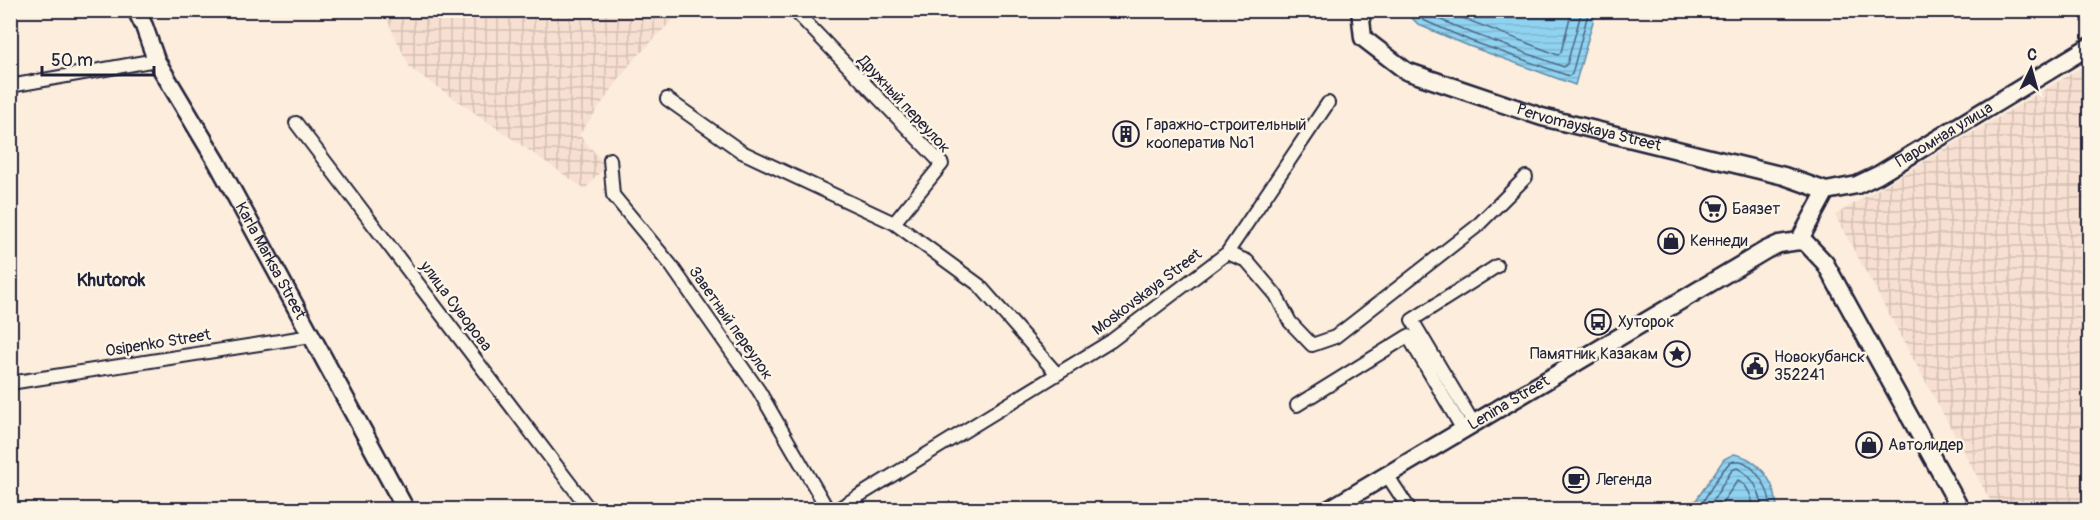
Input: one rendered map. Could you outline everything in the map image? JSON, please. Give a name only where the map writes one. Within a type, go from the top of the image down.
[{"type":"main road","name":"Karla Marksa Street","points":[[136,10],[156,60],[217,162],[406,510]]},
{"type":"main road","name":"Pervomayskaya Street","points":[[1360,10],[1363,38],[1406,71],[1542,117],[1784,176],[1826,191]]},
{"type":"main road","name":"Паромная улица","points":[[1826,191],[1857,185],[1878,175],[2090,46]]},
{"type":"main road","points":[[1826,191],[1799,241],[1806,243],[1825,263],[1961,510]]},
{"type":"main road","name":"Lenina Street","points":[[1329,510],[1766,250],[1779,244],[1799,241]]},
{"type":"street","name":"Дружный переулок","points":[[794,10],[942,164],[894,223]]},
{"type":"street","points":[[10,86],[156,60]]},
{"type":"street","points":[[667,99],[741,152],[894,223],[965,273],[1057,374]]},
{"type":"street","points":[[1227,253],[1328,103]]},
{"type":"street","name":"улица Суворова","points":[[296,123],[590,510]]},
{"type":"street","name":"Заветный переулок","points":[[610,159],[613,195],[670,264],[759,391],[828,510]]},
{"type":"street","name":"Moskovskaya Street","points":[[836,510],[1111,341],[1227,253],[1247,261],[1276,295],[1290,322],[1312,345],[1335,337],[1407,282],[1476,226],[1526,177]]},
{"type":"street","points":[[1468,427],[1412,320],[1497,266]]},
{"type":"street","name":"Osipenko Street","points":[[10,383],[311,336]]},
{"type":"street","points":[[1297,405],[1408,336],[1468,427]]},
{"type":"street","points":[[1387,475],[1410,510]]},
{"type":"shaded area","points":[[383,11],[681,11],[630,64],[579,135],[606,165],[585,189],[410,68]]},
{"type":"shaded area","points":[[2089,63],[2089,509],[1995,509],[1835,215]]},
{"type":"water","points":[[1405,11],[1596,11],[1575,85],[1419,25]]},
{"type":"water","points":[[1734,454],[1753,462],[1764,472],[1774,491],[1778,509],[1690,509],[1724,459]]},
{"type":"place","name":"Гаражно-строительный кооператив №1","points":[[1126,134]]},
{"type":"place","name":"Баязет","points":[[1713,209]]},
{"type":"place","name":"Кеннеди","points":[[1671,241]]},
{"type":"place","name":"Хуторок","points":[[1598,322]]},
{"type":"place","name":"Памятник Казакам","points":[[1677,354]]},
{"type":"place","name":"Новокубанск 352241","points":[[1755,366]]},
{"type":"place","name":"Автолидер","points":[[1869,445]]},
{"type":"place","name":"Легенда","points":[[1576,480]]},
{"type":"district","name":"Khutorok","points":[[111,280]]}]
